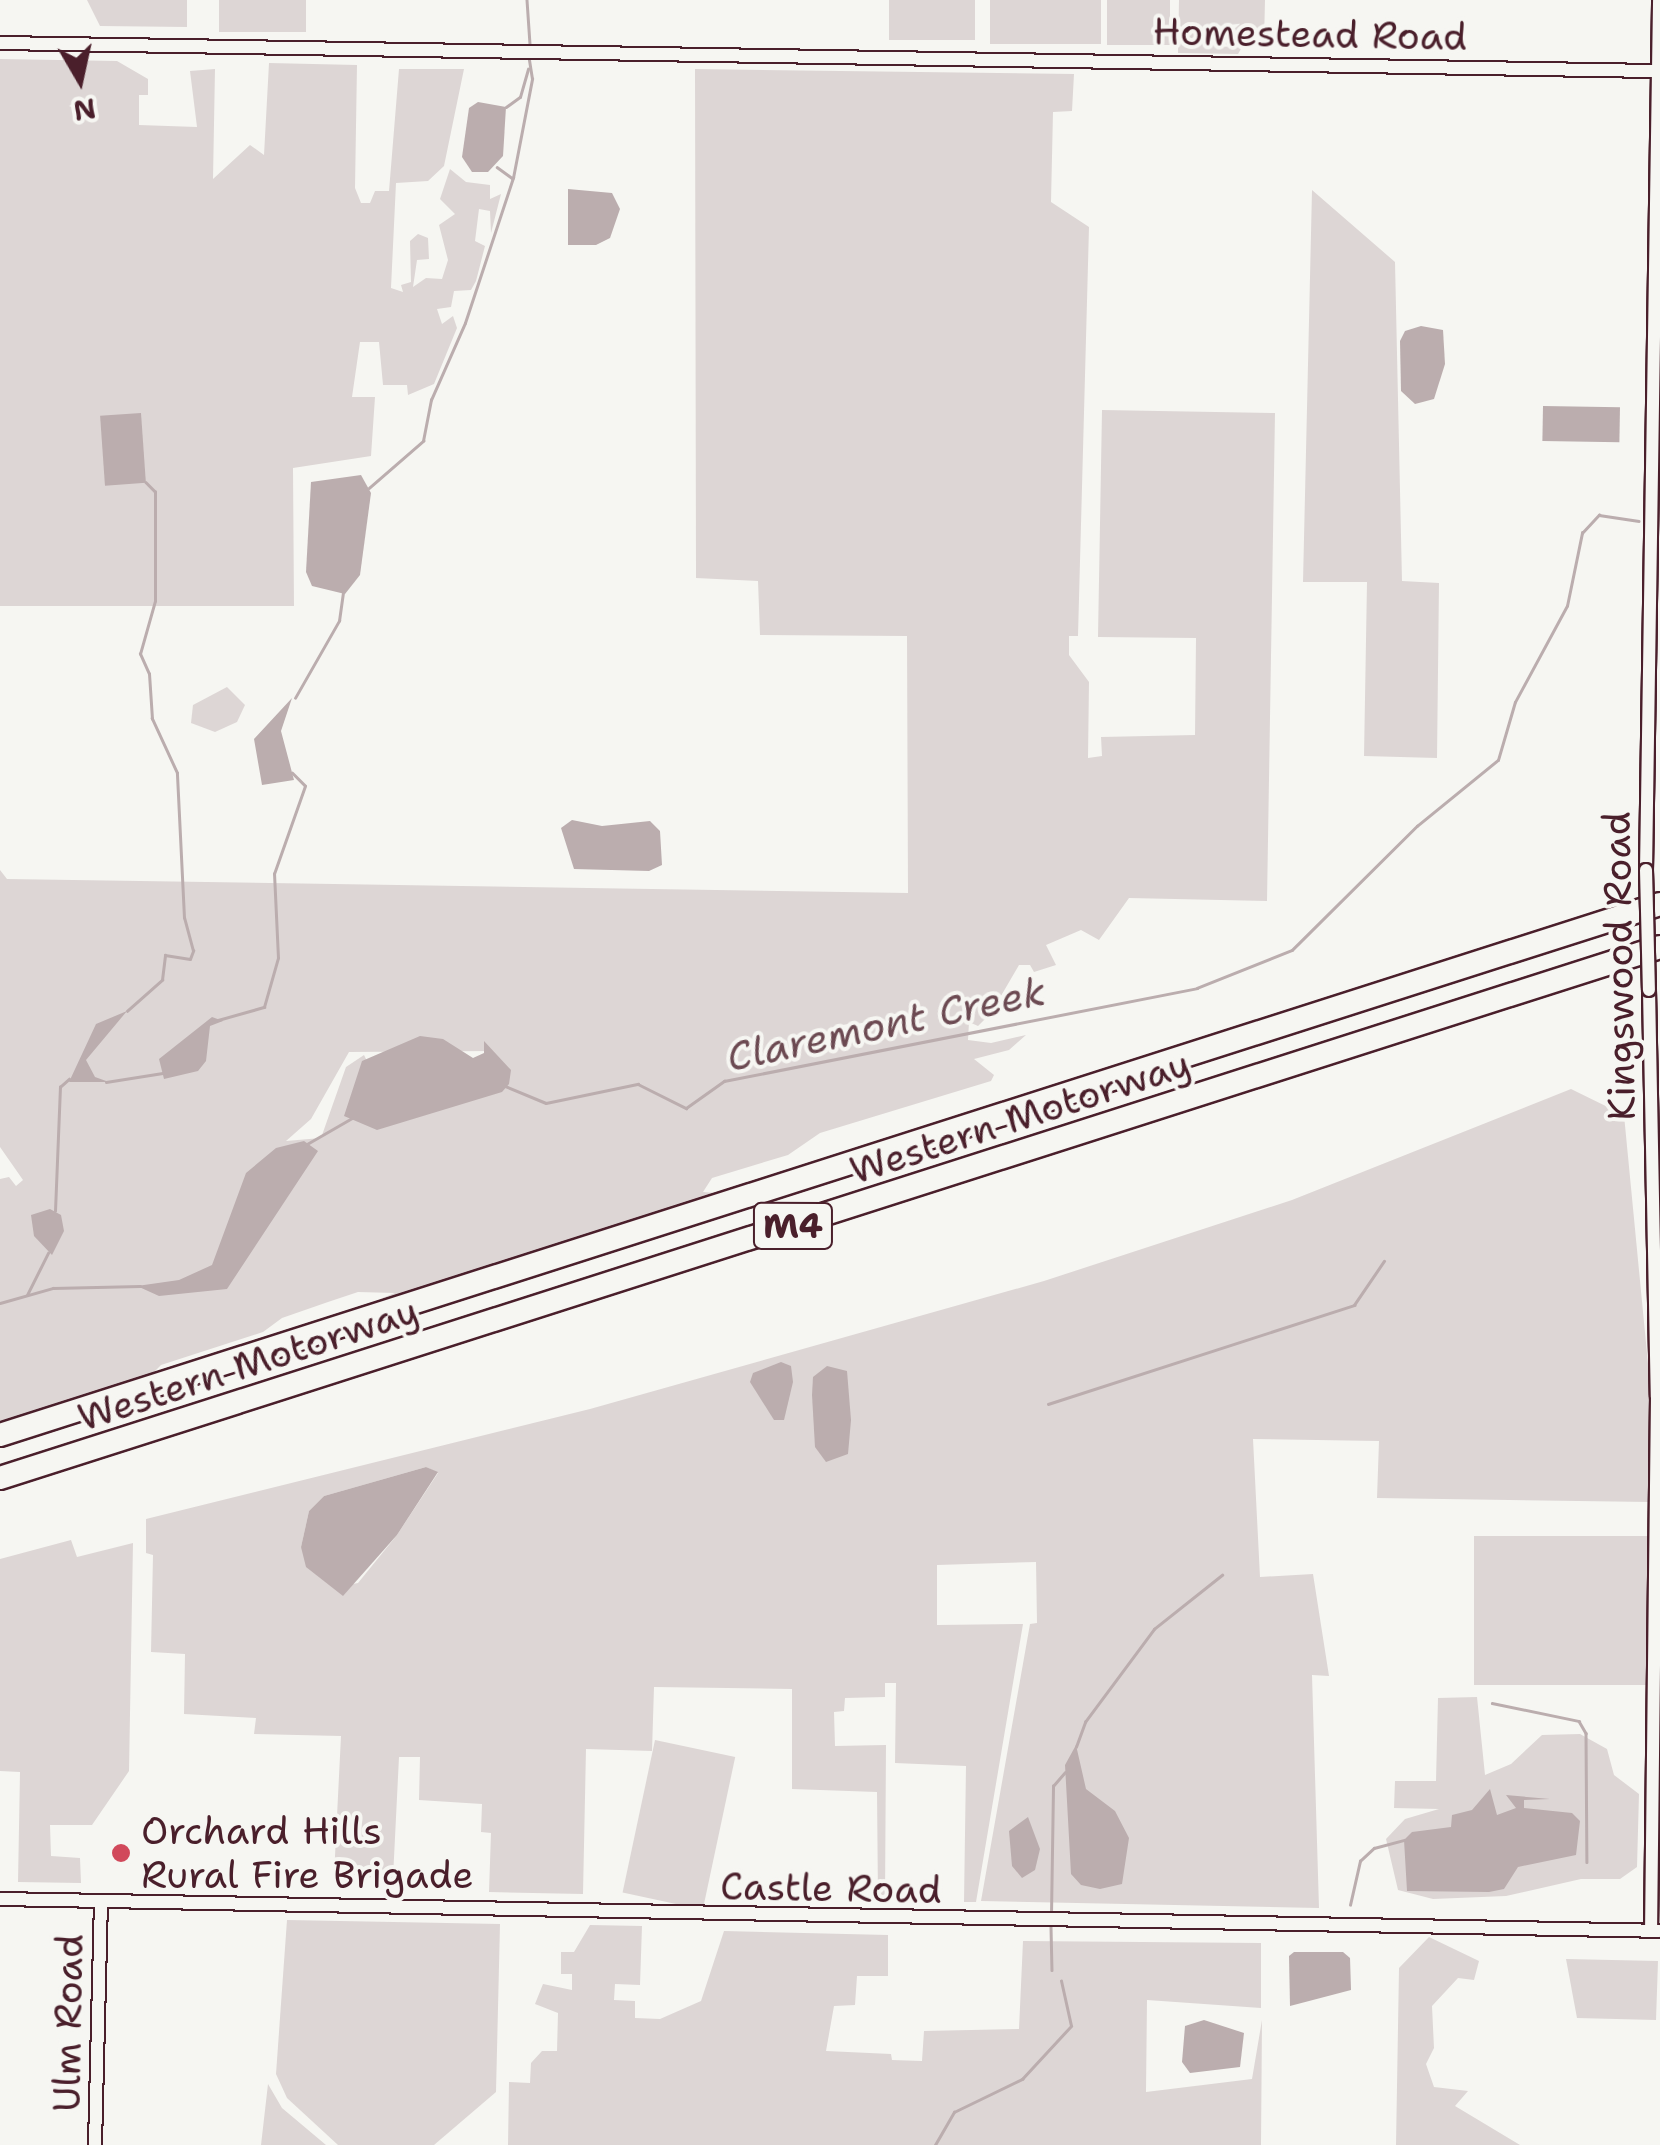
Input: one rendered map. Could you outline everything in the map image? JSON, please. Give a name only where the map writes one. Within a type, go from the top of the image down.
[{"type":"highway","name":"Western Motorway","points":[[0,1434],[1660,904]]},
{"type":"highway","name":"Western Motorway","points":[[0,1478],[1660,947]]},
{"type":"street","name":"Kingswood Road","points":[[1656,1931],[1656,1131],[1646,870],[1659,0]]},
{"type":"street","name":"Homestead Road","points":[[0,43],[1659,71]]},
{"type":"street","name":"Castle Road","points":[[0,1899],[1656,1931]]},
{"type":"street","name":"Ulm Road","points":[[95,2145],[101,1902]]},
{"type":"shaded area","points":[[87,0],[187,0],[187,27],[100,26]]},
{"type":"shaded area","points":[[219,0],[306,0],[306,32],[219,32]]},
{"type":"shaded area","points":[[889,0],[975,0],[975,40],[889,40]]},
{"type":"shaded area","points":[[990,0],[1101,0],[1101,44],[990,44]]},
{"type":"shaded area","points":[[1107,0],[1170,0],[1170,45],[1107,45]]},
{"type":"shaded area","points":[[1179,0],[1265,0],[1264,42],[1245,42],[1238,54],[1178,53]]},
{"type":"shaded area","points":[[0,59],[117,61],[148,79],[148,95],[139,95],[139,125],[197,127],[190,71],[215,69],[213,179],[250,145],[264,155],[269,63],[357,65],[355,188],[361,203],[370,203],[375,191],[389,191],[399,69],[464,69],[444,166],[428,181],[396,183],[391,288],[403,292],[401,285],[411,282],[410,241],[418,234],[428,238],[429,259],[417,260],[413,287],[426,278],[442,279],[448,260],[439,225],[455,214],[440,199],[450,169],[466,182],[490,185],[490,199],[501,194],[491,233],[490,211],[479,209],[475,241],[485,246],[476,281],[471,290],[454,291],[451,307],[437,309],[442,324],[453,316],[457,328],[434,384],[408,395],[407,385],[383,385],[379,342],[360,342],[352,397],[375,397],[371,456],[293,468],[294,606],[0,606]]},
{"type":"shaded area","points":[[695,69],[1074,74],[1072,111],[1053,112],[1051,202],[1089,227],[1078,636],[1069,636],[1069,655],[1089,682],[1088,758],[1102,756],[1101,737],[1195,735],[1196,638],[1098,637],[1102,410],[1275,413],[1267,901],[1129,898],[1099,940],[1081,930],[1046,945],[1056,965],[1034,972],[1030,965],[1019,965],[991,1013],[978,1026],[969,1022],[968,1040],[991,1043],[1026,1035],[1009,1050],[974,1059],[994,1075],[991,1081],[820,1133],[788,1155],[712,1178],[703,1192],[716,1193],[419,1289],[380,1299],[395,1293],[358,1292],[282,1318],[263,1332],[161,1365],[151,1375],[0,1421],[0,1179],[9,1177],[16,1186],[23,1180],[0,1147],[0,870],[7,879],[908,893],[907,636],[760,635],[758,581],[696,578]],"holes":[[[494,1051],[359,1100],[371,1069],[364,1055],[346,1067],[321,1138],[286,1141],[311,1119],[349,1052]]]},
{"type":"shaded area","points":[[478,102],[506,107],[503,156],[488,172],[472,172],[462,157],[469,108]]},
{"type":"shaded area","points":[[568,189],[612,193],[620,209],[610,238],[596,245],[568,245]]},
{"type":"shaded area","points":[[1312,190],[1395,262],[1402,581],[1439,583],[1437,758],[1364,756],[1367,582],[1303,582]]},
{"type":"shaded area","points":[[1421,326],[1443,330],[1445,364],[1434,399],[1415,404],[1401,391],[1400,341],[1405,331]]},
{"type":"shaded area","points":[[1543,406],[1620,407],[1619,442],[1542,441]]},
{"type":"shaded area","points":[[141,413],[146,483],[105,486],[100,416]]},
{"type":"shaded area","points":[[361,475],[371,493],[360,575],[345,594],[312,586],[306,572],[311,482]]},
{"type":"shaded area","points":[[227,687],[245,705],[237,722],[215,732],[191,723],[193,705]]},
{"type":"shaded area","points":[[292,698],[281,731],[294,780],[262,785],[254,739]]},
{"type":"shaded area","points":[[572,820],[602,826],[650,821],[660,831],[662,865],[649,871],[574,869],[561,828]]},
{"type":"shaded area","points":[[127,1011],[86,1060],[95,1077],[109,1082],[69,1082],[96,1024]]},
{"type":"shaded area","points":[[212,1017],[223,1021],[210,1026],[206,1061],[198,1071],[164,1079],[159,1059]]},
{"type":"shaded area","points":[[420,1036],[443,1039],[473,1058],[484,1053],[484,1041],[511,1070],[509,1084],[502,1092],[377,1130],[344,1116],[362,1061]]},
{"type":"shaded area","points":[[1571,1089],[1624,1115],[1652,1405],[1650,1502],[1377,1498],[1379,1441],[1253,1439],[1260,1577],[1313,1574],[1329,1676],[1312,1675],[1319,1908],[981,1901],[1030,1624],[1037,1623],[1036,1562],[937,1565],[937,1625],[1023,1624],[976,1902],[964,1902],[966,1766],[895,1763],[896,1683],[885,1683],[885,1697],[845,1698],[844,1711],[834,1712],[835,1746],[886,1745],[885,1900],[878,1900],[877,1792],[792,1789],[792,1689],[654,1687],[652,1751],[586,1749],[583,1894],[489,1892],[491,1833],[481,1832],[482,1804],[419,1800],[420,1757],[399,1757],[393,1878],[334,1876],[341,1736],[254,1734],[256,1718],[184,1714],[185,1654],[151,1652],[153,1555],[146,1553],[146,1519],[590,1409],[1044,1281],[1292,1200]],"holes":[[[426,1467],[438,1473],[397,1535],[358,1583],[337,1587],[301,1547],[309,1511],[324,1496]]]},
{"type":"shaded area","points":[[304,1141],[318,1151],[227,1289],[159,1296],[137,1286],[179,1280],[212,1265],[246,1173],[276,1148]]},
{"type":"shaded area","points":[[50,1209],[61,1215],[64,1231],[52,1255],[34,1236],[31,1215]]},
{"type":"shaded area","points":[[781,1362],[791,1366],[793,1382],[784,1420],[774,1420],[750,1382],[753,1373]]},
{"type":"shaded area","points":[[827,1366],[847,1371],[851,1420],[848,1454],[826,1462],[815,1447],[812,1395],[813,1377]]},
{"type":"shaded area","points":[[426,1467],[438,1472],[397,1535],[343,1596],[306,1567],[301,1547],[309,1511],[324,1496]]},
{"type":"shaded area","points":[[1474,1536],[1649,1536],[1649,1685],[1474,1685]]},
{"type":"shaded area","points":[[71,1540],[77,1557],[133,1543],[129,1771],[92,1825],[50,1825],[51,1856],[80,1858],[81,1883],[18,1882],[20,1772],[0,1771],[0,1559]]},
{"type":"shaded area","points":[[1477,1697],[1485,1775],[1511,1764],[1542,1735],[1580,1734],[1607,1749],[1614,1775],[1639,1794],[1637,1867],[1620,1879],[1581,1879],[1506,1896],[1433,1899],[1398,1890],[1386,1839],[1405,1819],[1439,1809],[1394,1808],[1395,1781],[1436,1781],[1438,1698]]},
{"type":"shaded area","points":[[655,1740],[735,1757],[703,1910],[623,1893]]},
{"type":"shaded area","points":[[1076,1745],[1086,1789],[1115,1811],[1129,1838],[1122,1884],[1100,1889],[1081,1885],[1071,1874],[1065,1765]]},
{"type":"shaded area","points":[[1490,1789],[1497,1815],[1516,1808],[1506,1795],[1550,1799],[1524,1800],[1524,1808],[1572,1813],[1580,1821],[1576,1855],[1518,1867],[1504,1889],[1407,1891],[1404,1840],[1412,1832],[1451,1827],[1452,1815],[1472,1810]]},
{"type":"shaded area","points":[[1028,1817],[1040,1849],[1035,1870],[1022,1878],[1012,1866],[1009,1831]]},
{"type":"shaded area","points":[[287,1920],[500,1924],[496,2092],[434,2145],[338,2145],[287,2098],[276,2074]]},
{"type":"shaded area","points":[[590,1925],[642,1926],[640,1985],[615,1984],[614,2000],[635,2001],[635,2018],[660,2019],[701,2001],[724,1931],[888,1935],[888,1976],[857,1976],[855,2005],[834,2006],[826,2051],[891,2054],[892,2060],[922,2061],[924,2031],[1019,2029],[1023,1941],[1261,1943],[1261,2008],[1147,2000],[1146,2092],[1252,2079],[1262,2020],[1261,2145],[508,2145],[509,2082],[530,2083],[531,2063],[542,2051],[557,2051],[558,2013],[535,2004],[543,1984],[572,1990],[572,1974],[561,1974],[561,1952],[574,1952]]},
{"type":"shaded area","points":[[1429,1937],[1479,1961],[1474,1980],[1458,1978],[1432,2006],[1434,2048],[1426,2064],[1434,2087],[1468,2091],[1455,2106],[1520,2145],[1396,2145],[1399,1968]]},
{"type":"shaded area","points":[[1294,1952],[1343,1952],[1350,1958],[1351,1990],[1290,2006],[1289,1956]]},
{"type":"shaded area","points":[[1566,1959],[1658,1961],[1656,2020],[1577,2018]]},
{"type":"shaded area","points":[[1204,2020],[1244,2033],[1240,2067],[1190,2073],[1182,2062],[1185,2026]]},
{"type":"shaded area","points":[[268,2084],[282,2108],[326,2145],[261,2145]]},
{"type":"waterway","points":[[527,0],[530,44]]},
{"type":"waterway","points":[[369,488],[423,441],[431,400],[465,323],[513,178],[532,79],[529,59]]},
{"type":"waterway","points":[[506,107],[520,97],[528,69]]},
{"type":"waterway","points":[[497,167],[512,178]]},
{"type":"waterway","points":[[127,1011],[162,980],[165,955],[190,959],[193,951],[184,918],[177,773],[152,719],[149,674],[140,654],[155,601],[155,492],[146,483]]},
{"type":"waterway","name":"Claremont Creek","points":[[505,1086],[546,1103],[638,1084],[686,1108],[724,1081],[1197,988],[1292,950],[1417,826],[1498,760],[1515,702],[1567,606],[1582,533],[1599,515],[1639,521]]},
{"type":"waterway","points":[[295,698],[339,621],[343,592]]},
{"type":"waterway","points":[[218,1020],[264,1007],[278,958],[274,874],[305,786],[292,773]]},
{"type":"waterway","points":[[106,1082],[162,1073]]},
{"type":"waterway","points":[[55,1211],[60,1087],[69,1079]]},
{"type":"waterway","name":"Claremont Creek","points":[[307,1144],[352,1118]]},
{"type":"waterway","points":[[27,1295],[48,1253]]},
{"type":"waterway","points":[[1048,1404],[1354,1305],[1384,1261]]},
{"type":"waterway","name":"Claremont Creek","points":[[0,1303],[53,1288],[140,1286]]},
{"type":"waterway","points":[[1076,1747],[1085,1722],[1154,1629],[1222,1575]]},
{"type":"waterway","points":[[1492,1703],[1579,1721],[1586,1733],[1587,1862]]},
{"type":"waterway","points":[[1051,1915],[1053,1786],[1065,1772]]},
{"type":"waterway","points":[[1350,1905],[1360,1861],[1374,1848],[1404,1840]]},
{"type":"waterway","points":[[1051,1927],[1052,1970]]},
{"type":"waterway","points":[[935,2145],[954,2112],[1022,2079],[1071,2026],[1061,1981]]},
{"type":"place","name":"Orchard Hills Rural Fire Brigade","points":[[121,1853]]}]
